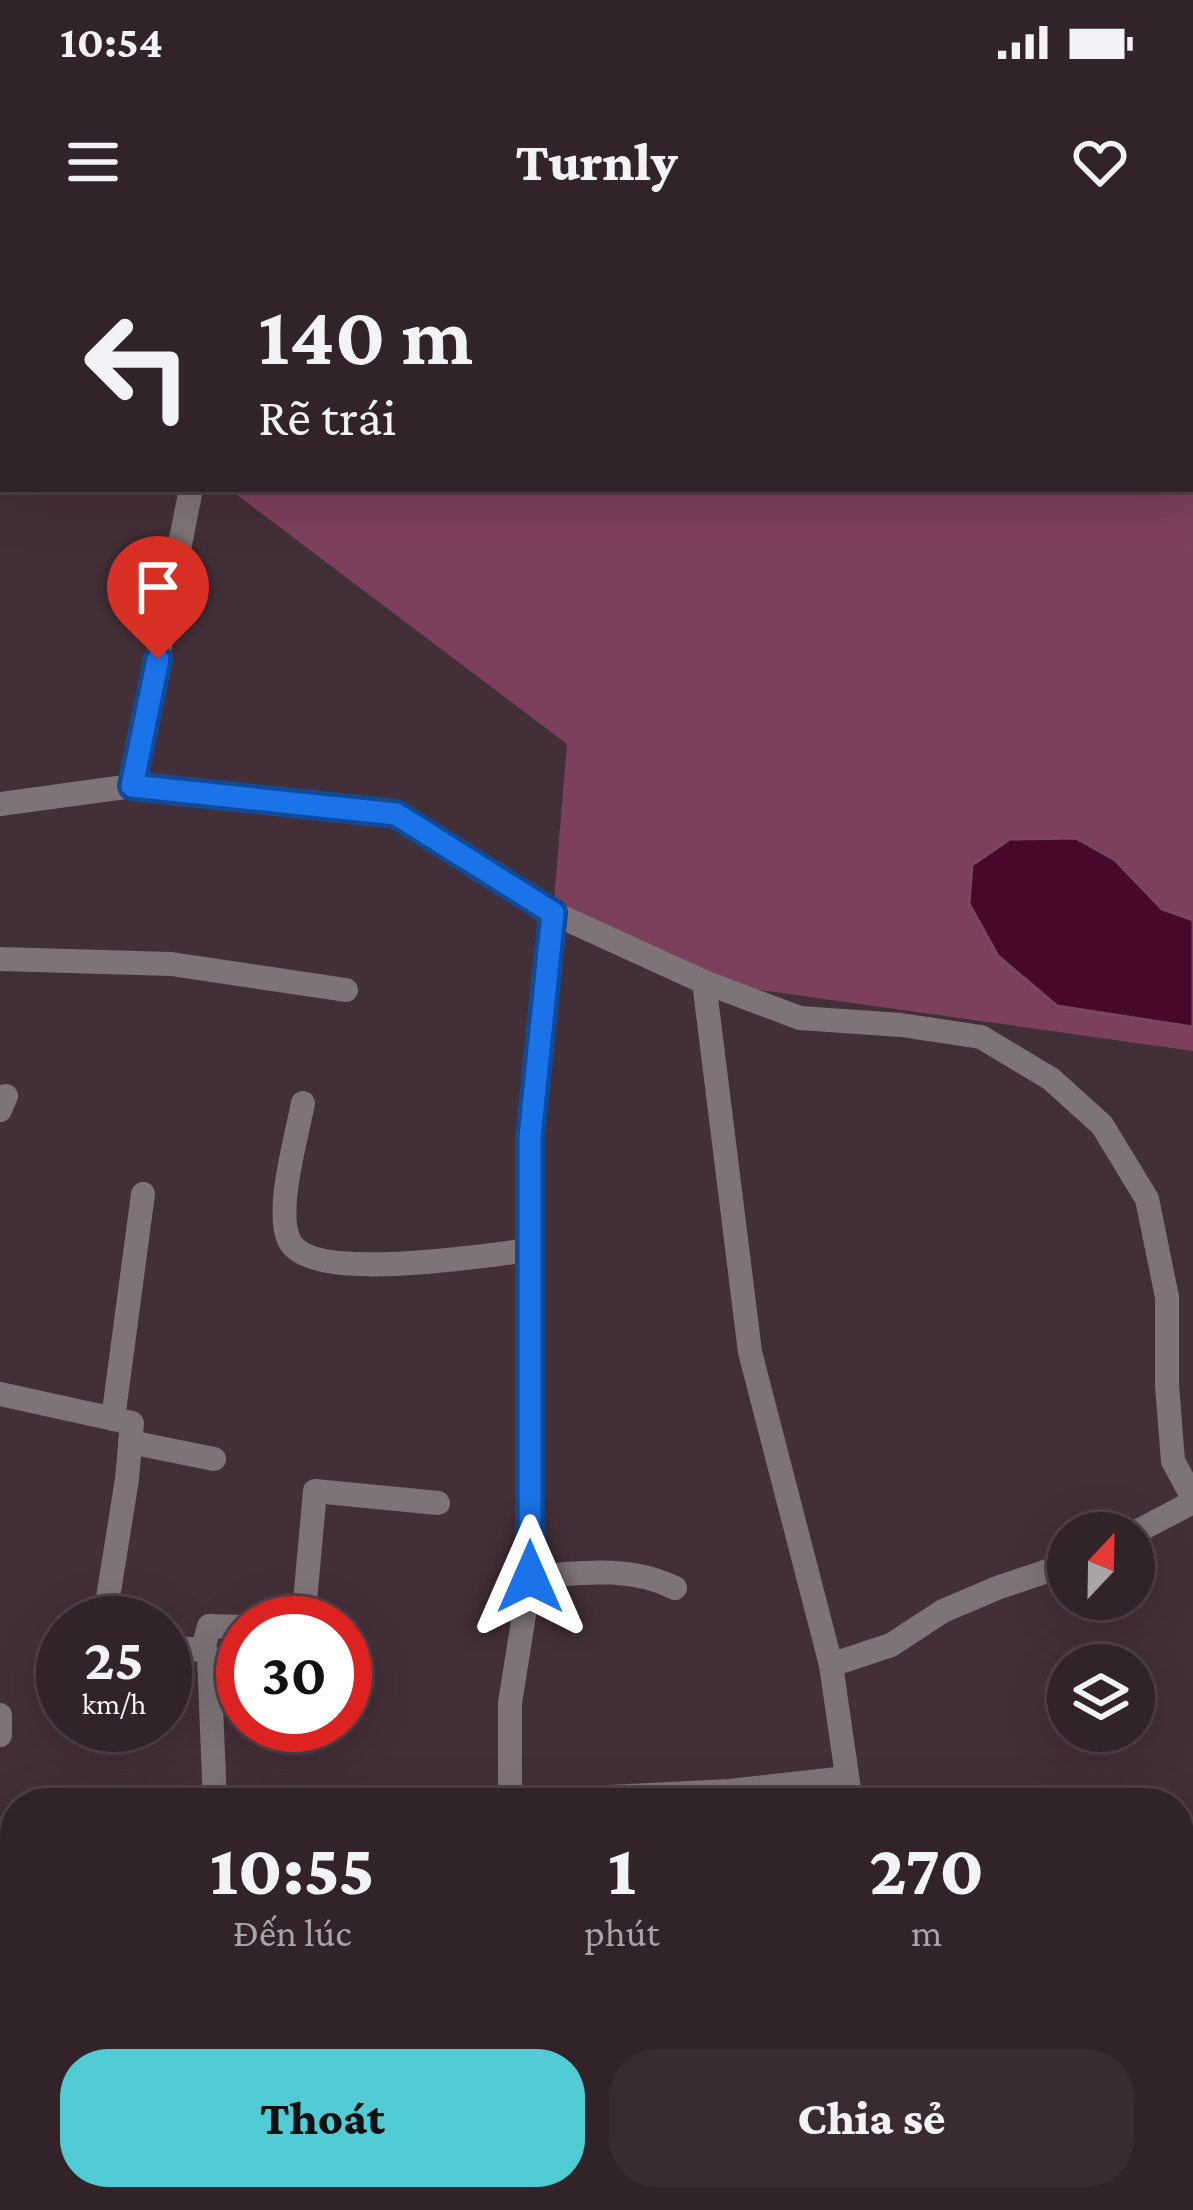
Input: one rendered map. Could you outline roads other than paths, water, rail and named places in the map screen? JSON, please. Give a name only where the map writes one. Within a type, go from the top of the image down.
[{"type":"street","points":[[132,786],[190,492]]},
{"type":"street","points":[[0,804],[132,786],[396,814],[553,913],[704,982],[800,1018],[981,1037],[1051,1079],[1102,1125],[1147,1199],[1167,1297],[1173,1462],[1193,1500],[1155,1521]]},
{"type":"street","points":[[503,1788],[510,1703],[530,1577],[530,1137],[553,913]]},
{"type":"street","points":[[0,959],[171,964],[346,990]]},
{"type":"street","points":[[704,982],[750,1352],[831,1665],[848,1788]]},
{"type":"street","points":[[303,1103],[284,1211],[289,1241],[308,1259],[370,1266],[530,1250]]},
{"type":"street","points":[[113,1419],[143,1194]]},
{"type":"street","points":[[0,1394],[131,1423],[108,1596]]},
{"type":"street","points":[[130,1442],[214,1460]]},
{"type":"street","points":[[305,1596],[315,1491],[438,1503]]},
{"type":"street","points":[[530,1577],[606,1571],[654,1577],[675,1588]]},
{"type":"street","points":[[831,1665],[891,1645],[943,1611],[1047,1571]]},
{"type":"street","points":[[203,1650],[209,1626],[216,1626]]},
{"type":"street","points":[[192,1649],[209,1656],[214,1788]]},
{"type":"street","points":[[0,1715],[0,1736]]}]
